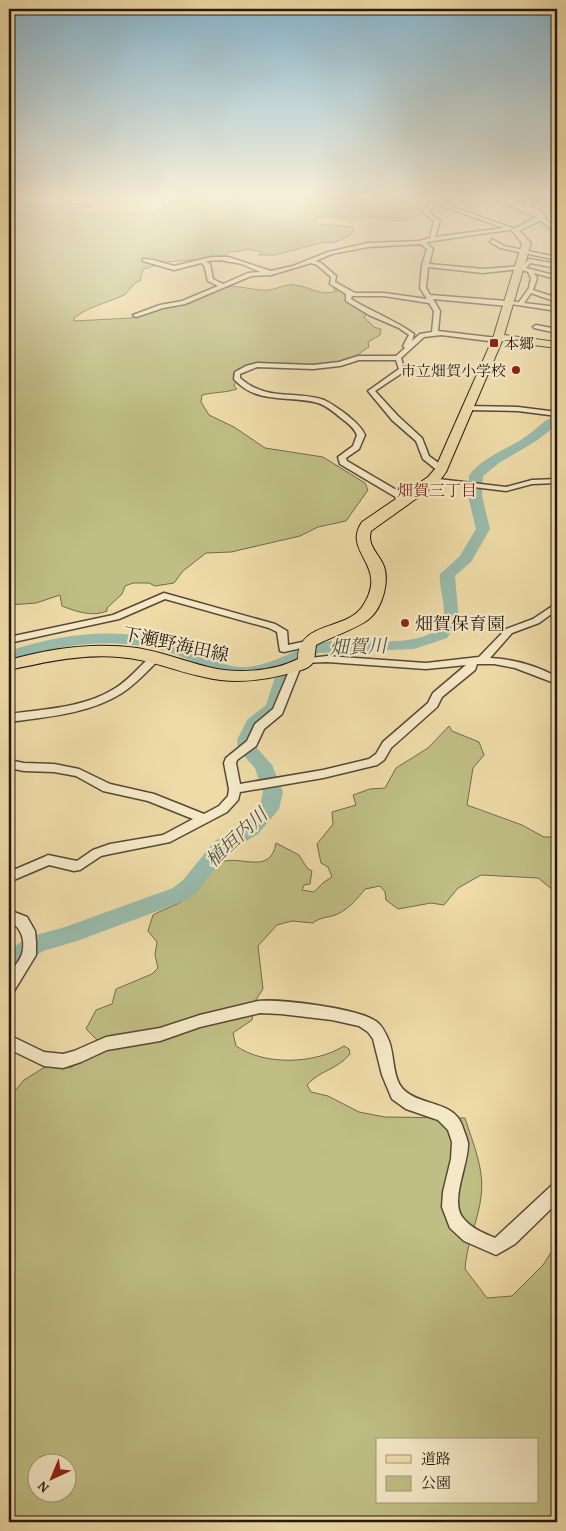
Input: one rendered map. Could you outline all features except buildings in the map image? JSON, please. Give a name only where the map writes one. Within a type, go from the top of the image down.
[{"type":"main road","name":"下瀬野海田線","points":[[9,665],[55,654],[98,651],[125,652],[156,657],[225,676],[251,676],[299,658],[363,616],[369,610],[377,592],[378,570],[375,561],[362,545],[363,532],[367,525],[407,500],[437,475],[498,339],[508,303],[522,268]]},
{"type":"main road","points":[[498,339],[528,340],[557,345]]},
{"type":"street","points":[[208,267],[210,280],[223,286]]},
{"type":"street","points":[[252,267],[265,272]]},
{"type":"street","points":[[136,315],[162,306],[183,303],[250,274],[272,272],[288,267]]},
{"type":"street","points":[[323,267],[335,278],[332,283],[356,296],[394,294],[409,300],[429,299],[521,303],[557,309]]},
{"type":"street","points":[[425,267],[423,288],[437,311],[435,333]]},
{"type":"street","points":[[449,267],[483,271],[522,268],[551,274],[555,276],[554,279]]},
{"type":"street","points":[[521,303],[530,291],[534,278],[522,268]]},
{"type":"street","points":[[530,291],[557,300]]},
{"type":"street","points":[[349,293],[348,300],[370,314],[401,326],[412,335],[406,348]]},
{"type":"street","points":[[547,321],[538,327],[557,331]]},
{"type":"street","points":[[398,358],[420,335],[435,333],[498,339]]},
{"type":"street","points":[[398,358],[358,358],[340,364],[313,367],[257,365],[244,368],[236,376],[246,387],[263,394],[282,399],[320,402],[332,407],[357,428],[361,435],[356,447],[342,456],[343,462],[407,500]]},
{"type":"street","points":[[398,358],[403,370],[371,391],[395,418],[420,440],[426,458],[437,475],[462,484],[506,489],[532,482],[557,481]]},
{"type":"street","points":[[468,408],[554,413],[557,404]]},
{"type":"street","points":[[9,640],[116,617],[164,596],[272,626],[282,631],[284,648],[299,658],[426,666],[477,661],[518,665],[557,681]]},
{"type":"street","points":[[235,789],[323,774],[373,762],[380,757],[387,745],[433,705],[437,695],[471,668],[508,631],[536,621],[557,606]]},
{"type":"street","points":[[9,718],[58,711],[109,696],[119,690],[156,657]]},
{"type":"street","points":[[9,877],[48,860],[74,866],[80,865],[103,851],[166,839],[214,816],[234,798],[232,758],[252,743],[260,727],[278,711],[299,658]]},
{"type":"street","points":[[9,764],[79,772],[107,788],[150,797],[205,819]]},
{"type":"street","points":[[9,915],[22,921],[28,931],[29,942],[29,955],[9,987]]},
{"type":"street","points":[[9,1043],[41,1058],[66,1061],[105,1044],[127,1039],[152,1037],[200,1021],[263,1006],[345,1016],[373,1027],[379,1036],[390,1082],[405,1101],[449,1118],[456,1126],[461,1143],[459,1160],[448,1202],[457,1223],[478,1241],[496,1246],[509,1238],[557,1192]]},
{"type":"green space","points":[[9,267],[148,267],[143,269],[140,281],[134,284],[125,294],[79,314],[74,318],[74,321],[131,318],[228,287],[267,290],[290,285],[331,293],[337,291],[333,289],[335,287],[369,310],[364,317],[374,327],[381,329],[380,335],[368,342],[369,347],[353,359],[326,366],[313,367],[248,366],[238,369],[233,374],[236,381],[234,386],[237,389],[202,395],[201,402],[209,415],[234,427],[265,448],[323,457],[365,483],[368,490],[346,521],[318,527],[300,536],[231,552],[206,553],[183,571],[174,583],[155,586],[149,583],[133,583],[125,586],[122,594],[107,608],[107,611],[102,613],[85,613],[62,606],[60,595],[36,603],[9,605]]},
{"type":"green space","points":[[449,726],[452,731],[479,742],[484,755],[473,768],[467,805],[522,825],[544,837],[557,837],[557,893],[538,878],[481,875],[458,888],[444,905],[431,903],[398,909],[386,900],[385,892],[380,886],[365,889],[348,907],[335,915],[313,923],[292,921],[277,925],[258,946],[263,989],[255,1001],[252,1020],[233,1033],[236,1046],[261,1057],[275,1060],[290,1060],[319,1056],[344,1046],[349,1049],[350,1054],[334,1067],[312,1080],[307,1085],[311,1092],[328,1096],[359,1112],[385,1117],[465,1118],[478,1157],[482,1187],[480,1206],[468,1249],[465,1269],[487,1298],[512,1296],[543,1265],[557,1243],[557,1522],[9,1522],[9,1098],[24,1080],[48,1065],[70,1068],[105,1048],[86,1029],[96,1010],[112,1004],[116,989],[152,974],[158,968],[155,955],[157,942],[148,931],[153,915],[189,897],[211,870],[220,863],[232,860],[263,861],[273,853],[276,843],[299,855],[307,868],[312,871],[310,884],[304,885],[302,890],[314,892],[332,877],[328,867],[321,863],[317,844],[333,824],[332,812],[356,805],[353,795],[370,789],[385,788],[396,768],[428,748]]},
{"type":"waterway","name":"畑賀川","points":[[289,662],[297,656],[319,648],[414,643],[429,640],[442,634],[449,626],[452,614],[447,587],[448,574],[466,559],[483,529],[475,496],[476,475],[494,460],[532,438],[544,427],[557,420]]},
{"type":"waterway","name":"畑賀川","points":[[9,657],[28,650],[69,641],[111,638],[132,639],[172,648],[231,671],[246,672],[289,662]]},
{"type":"waterway","name":"植垣内川","points":[[9,972],[16,957],[37,944],[69,935],[121,914],[162,902],[180,894],[190,886],[222,846],[251,829],[269,809],[273,792],[263,765],[247,749],[246,740],[253,724],[274,707],[289,662]]},
{"type":"place","name":"本郷","points":[[494,343]]},
{"type":"place","name":"市立畑賀小学校","points":[[516,370]]},
{"type":"place","name":"畑賀保育園","points":[[405,623]]},
{"type":"district","name":"畑賀三丁目","points":[[437,490]]}]
